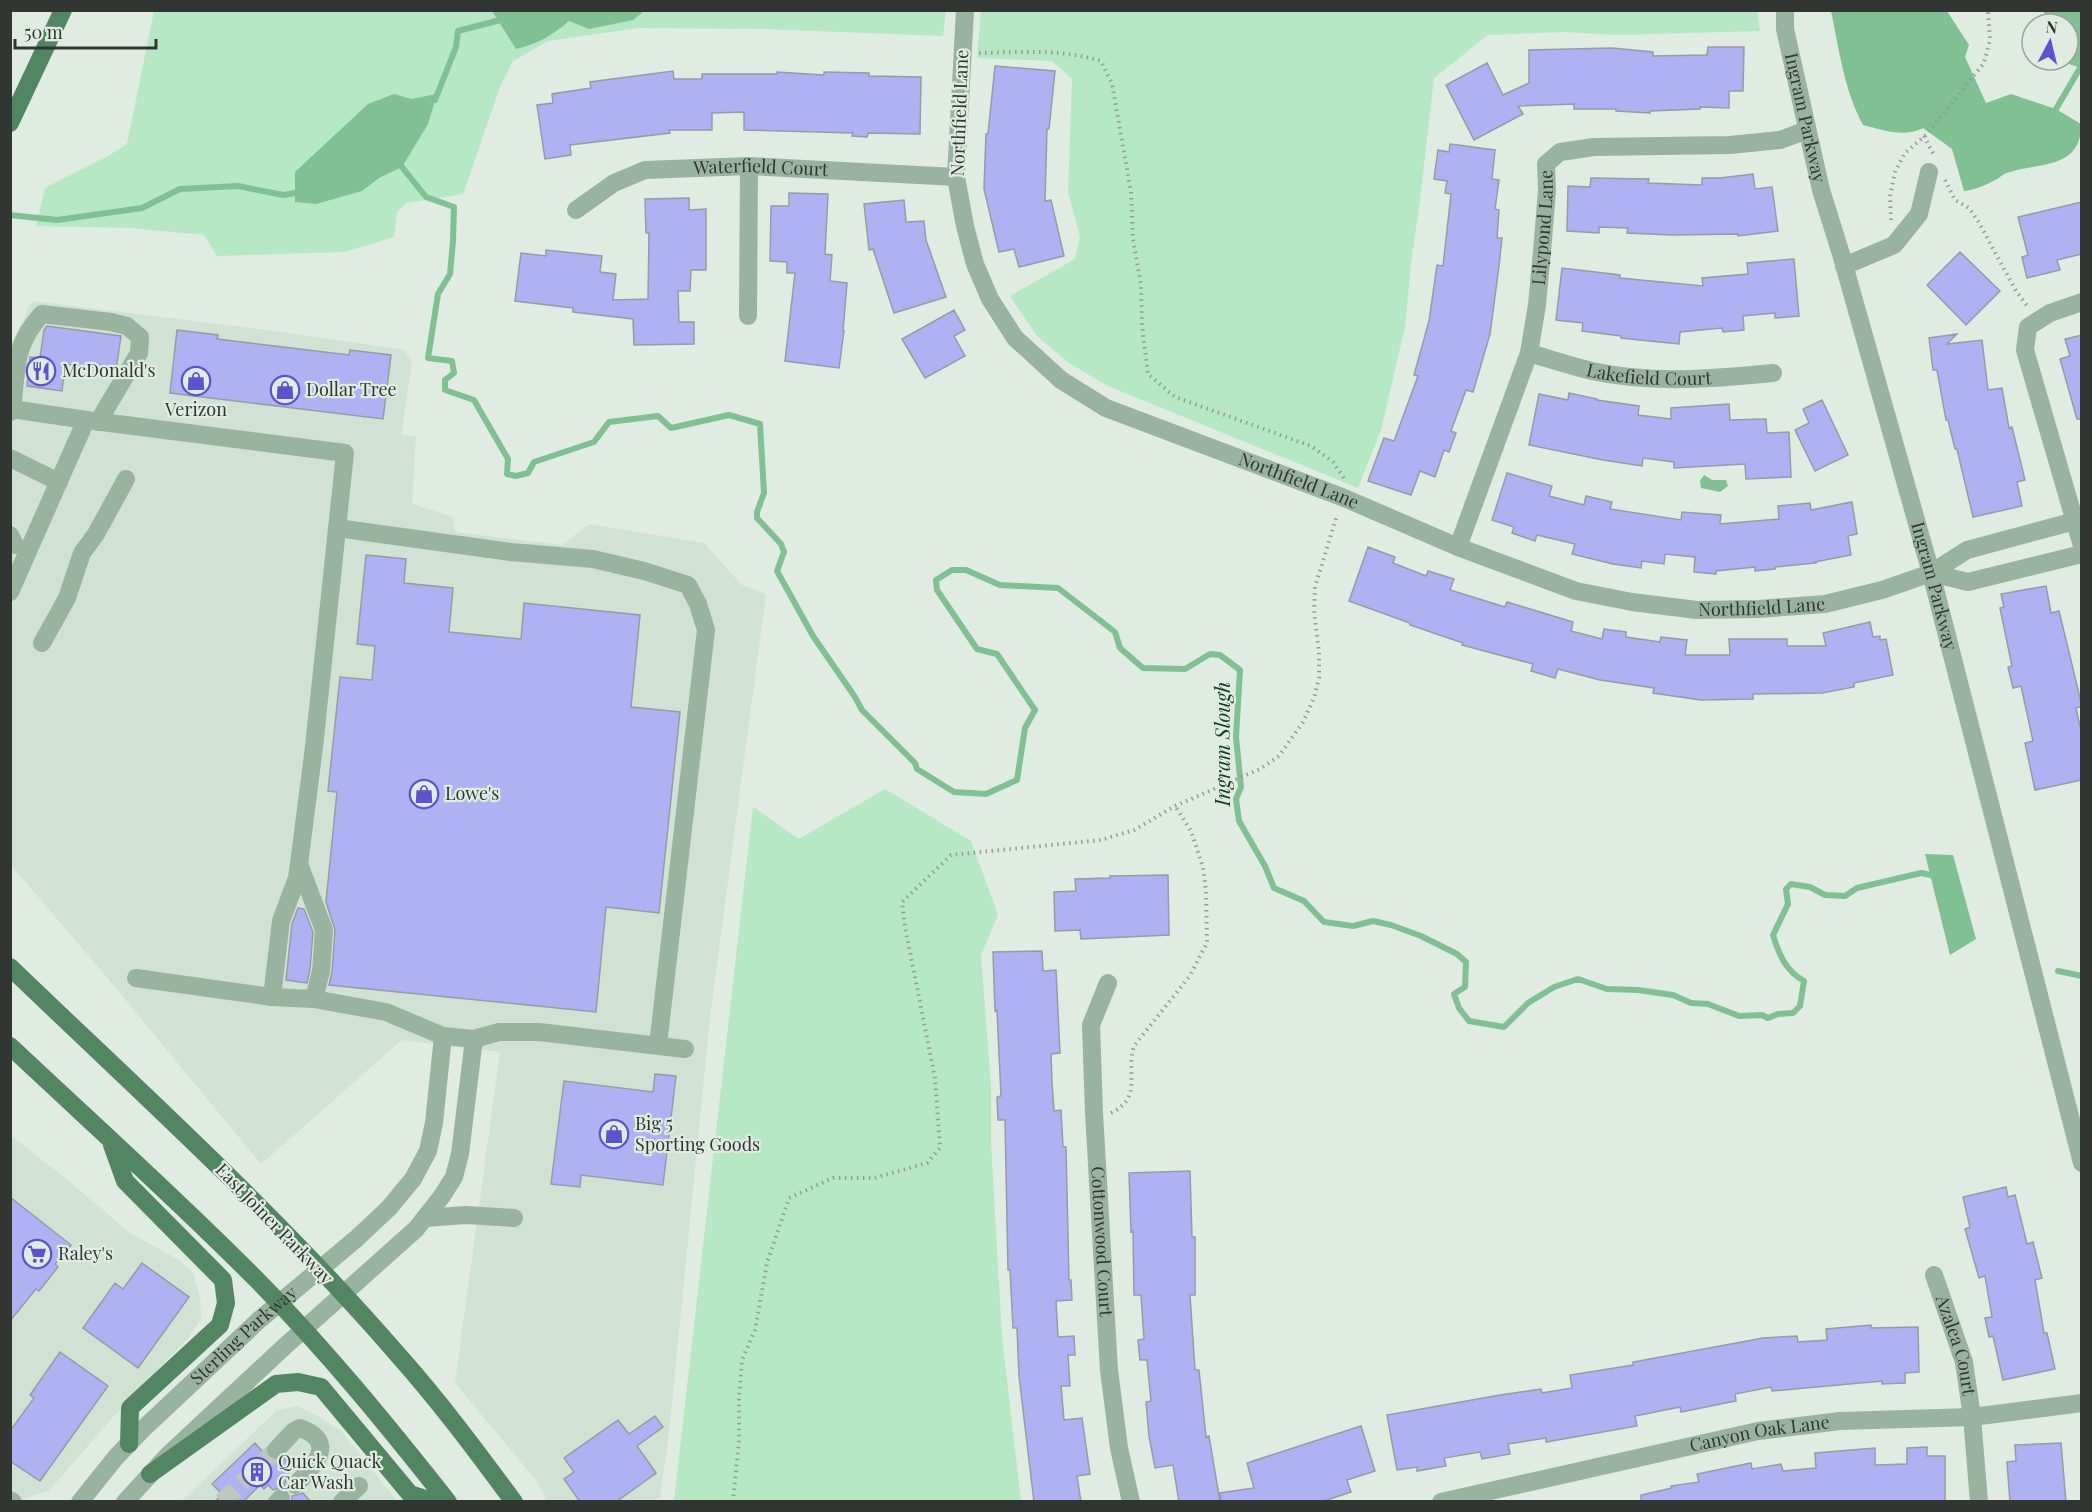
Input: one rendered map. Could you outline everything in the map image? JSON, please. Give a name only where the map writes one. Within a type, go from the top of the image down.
[{"type":"main road","points":[[11,123],[63,10]]},
{"type":"main road","name":"East Joiner Parkway","points":[[10,967],[242,1190],[320,1269],[405,1363],[472,1445],[514,1502]]},
{"type":"main road","points":[[10,1046],[207,1230],[303,1330],[374,1410],[448,1502]]},
{"type":"main road","points":[[111,1141],[125,1181],[223,1280],[226,1303],[220,1325],[130,1408],[129,1444]]},
{"type":"main road","points":[[150,1474],[276,1384],[298,1382],[321,1387],[410,1494],[435,1502]]},
{"type":"street","name":"Northfield Lane","points":[[965,10],[956,177],[967,236],[975,264],[990,299],[1015,338],[1061,380],[1106,408],[1342,497],[1458,547],[1576,591],[1632,602],[1696,610],[1758,609],[1825,604],[1882,590],[1931,573],[1968,550],[2075,521]]},
{"type":"street","name":"Ingram Parkway","points":[[1785,10],[1785,29],[1821,190],[1931,573],[2082,1164]]},
{"type":"street","name":"Lilypond Lane","points":[[1458,547],[1529,353],[1537,305],[1542,251],[1547,190],[1546,164],[1560,152],[1594,147],[1730,145],[1780,140],[1807,130]]},
{"type":"street","name":"Waterfield Court","points":[[576,210],[614,183],[645,170],[749,166],[956,177]]},
{"type":"street","points":[[748,316],[749,166]]},
{"type":"street","points":[[1844,266],[1894,245],[1919,214],[1937,169]]},
{"type":"street","points":[[2082,302],[2050,313],[2028,327],[2025,350],[2082,546]]},
{"type":"street","points":[[10,592],[59,483],[92,421],[139,353],[140,336],[127,326],[42,314],[29,328],[15,366],[11,411],[92,421],[345,453],[314,747],[299,864],[297,878],[281,921],[272,997]]},
{"type":"street","name":"Lakefield Court","points":[[1529,353],[1592,371],[1644,377],[1699,380],[1773,373]]},
{"type":"street","points":[[10,458],[59,483]]},
{"type":"street","points":[[42,643],[67,598],[81,553],[96,534],[126,479]]},
{"type":"street","points":[[338,528],[511,552],[593,559],[644,570],[688,585],[698,604],[706,630],[658,1045]]},
{"type":"street","points":[[10,535],[15,544],[10,544]]},
{"type":"street","points":[[1931,573],[1968,582],[2082,554]]},
{"type":"street","points":[[299,864],[324,930],[321,970],[314,999]]},
{"type":"street","points":[[136,978],[272,997],[314,999],[386,1012],[443,1036],[474,1039],[499,1032],[539,1032],[684,1049]]},
{"type":"street","name":"Cottonwood Court","points":[[1108,983],[1091,1025],[1094,1113],[1109,1370],[1119,1448],[1131,1502]]},
{"type":"street","name":"Sterling Parkway","points":[[80,1502],[129,1444],[259,1320],[389,1208],[412,1179],[428,1151],[434,1123],[443,1036]]},
{"type":"street","name":"Sterling Parkway","points":[[125,1502],[150,1474],[303,1330],[416,1229],[442,1196],[454,1177],[460,1154],[474,1039]]},
{"type":"street","points":[[425,1218],[466,1215],[514,1218]]},
{"type":"street","name":"Azalea Court","points":[[1934,1275],[1964,1362],[1972,1417],[1979,1502]]},
{"type":"street","name":"Canyon Oak Lane","points":[[1442,1502],[1758,1431],[1840,1421],[1972,1417],[2082,1403]]},
{"type":"street","points":[[276,1450],[294,1431],[300,1428],[316,1437],[320,1447],[320,1457],[312,1469],[295,1485]]},
{"type":"street","points":[[342,1502],[359,1486]]},
{"type":"path","points":[[1892,228],[1890,196],[1895,172],[1905,153],[1925,135],[1984,63],[1989,40],[1988,10]]},
{"type":"path","points":[[733,1502],[739,1441],[742,1360],[755,1330],[767,1263],[789,1198],[833,1178],[874,1178],[927,1163],[940,1148],[935,1078],[902,902],[951,855],[1101,840],[1134,830],[1175,806],[1260,769],[1279,756],[1303,722],[1314,698],[1318,678],[1319,653],[1314,610],[1315,587],[1342,497],[1344,477],[1333,462],[1311,446],[1175,397],[1148,374],[1142,326],[1141,285],[1133,239],[1131,192],[1112,84],[1101,61],[1083,56],[1042,51],[961,57]]},
{"type":"path","points":[[1925,135],[1937,169],[1950,192],[1955,200],[1969,208],[1978,221],[2016,291],[2038,321]]},
{"type":"path","points":[[1094,1113],[1113,1113],[1126,1101],[1133,1084],[1131,1054],[1134,1046],[1189,977],[1207,943],[1203,867],[1191,831],[1175,806]]},
{"type":"shaded area","points":[[981,10],[1757,10],[1760,31],[1617,35],[1565,32],[1488,35],[1434,78],[1405,327],[1381,430],[1358,488],[1108,386],[1069,363],[1037,336],[1010,296],[1075,259],[1080,237],[1068,192],[1072,79],[1052,61],[977,58]]},
{"type":"shaded area","points":[[154,11],[946,11],[943,36],[765,29],[639,28],[548,41],[513,61],[500,87],[463,194],[407,203],[397,212],[394,237],[345,252],[217,256],[204,235],[131,228],[36,226],[45,188],[127,144]]},
{"type":"shaded area","points":[[492,11],[644,11],[633,20],[589,29],[569,21],[544,38],[516,49]]},
{"type":"shaded area","points":[[1831,11],[1947,11],[1969,45],[1965,57],[1986,103],[2011,94],[2056,109],[2081,124],[2079,139],[2074,150],[2056,162],[2005,174],[1972,190],[1964,191],[1952,149],[1923,128],[1901,133],[1863,125],[1847,84]]},
{"type":"shaded area","points":[[2081,11],[2081,68],[2080,12],[2044,12]]},
{"type":"shaded area","points":[[394,94],[411,99],[437,94],[428,124],[402,167],[379,178],[362,191],[316,204],[295,202],[295,172],[368,104]]},
{"type":"shaded area","points":[[32,301],[267,330],[405,350],[412,364],[401,435],[416,436],[412,504],[453,517],[455,532],[562,545],[589,524],[704,543],[742,585],[766,594],[710,1017],[669,1433],[660,1497],[650,1502],[547,1501],[536,1480],[455,1383],[500,1052],[402,1040],[261,1164],[11,865],[10,346]]},
{"type":"shaded area","points":[[1704,475],[1712,480],[1726,480],[1728,486],[1720,492],[1701,488],[1700,481]]},
{"type":"shaded area","points":[[885,789],[971,841],[998,915],[981,955],[991,1086],[991,1143],[1002,1337],[1021,1501],[674,1501],[753,807],[799,839]]},
{"type":"shaded area","points":[[1925,854],[1953,855],[1976,939],[1950,955]]},
{"type":"shaded area","points":[[10,1135],[130,1233],[179,1260],[193,1273],[200,1296],[201,1319],[188,1338],[113,1417],[49,1491],[25,1498],[22,1502],[10,1501]]},
{"type":"shaded area","points":[[297,1406],[341,1431],[397,1501],[181,1502],[277,1410]]},
{"type":"building","points":[[1708,47],[1744,47],[1743,91],[1729,91],[1729,108],[1700,107],[1700,109],[1650,111],[1650,113],[1616,111],[1616,109],[1574,109],[1574,104],[1518,106],[1523,114],[1474,140],[1446,85],[1487,63],[1503,95],[1529,83],[1529,50],[1612,48],[1653,52],[1653,56],[1707,55]]},
{"type":"building","points":[[995,66],[1055,71],[1049,129],[1047,129],[1045,201],[1051,200],[1064,256],[1019,267],[1014,249],[999,252],[984,189],[986,134],[988,134]]},
{"type":"building","points":[[673,71],[674,79],[702,79],[702,74],[777,74],[777,72],[824,75],[824,72],[869,73],[869,76],[921,77],[920,134],[868,133],[867,137],[852,136],[853,133],[744,130],[744,112],[712,113],[712,130],[669,130],[670,133],[570,145],[571,155],[545,159],[537,105],[553,103],[552,94],[591,88],[590,82]]},
{"type":"building","points":[[1450,144],[1495,150],[1492,179],[1499,180],[1495,209],[1499,210],[1497,238],[1502,238],[1499,266],[1490,334],[1473,392],[1466,390],[1451,431],[1456,433],[1449,452],[1444,450],[1435,477],[1420,471],[1411,495],[1368,481],[1384,438],[1394,441],[1418,376],[1414,375],[1429,321],[1437,265],[1443,266],[1451,194],[1445,193],[1447,181],[1434,179],[1438,150],[1449,152]]},
{"type":"building","points":[[1753,174],[1755,189],[1772,187],[1778,231],[1738,236],[1738,234],[1627,233],[1628,228],[1599,227],[1599,233],[1567,231],[1568,186],[1590,187],[1591,178],[1649,179],[1648,183],[1702,185],[1702,178]]},
{"type":"building","points":[[789,193],[828,194],[825,254],[832,255],[830,281],[847,283],[839,368],[785,361],[795,273],[787,273],[787,262],[770,261],[771,206],[789,206]]},
{"type":"building","points":[[689,198],[689,210],[706,209],[706,270],[691,270],[690,291],[678,291],[679,322],[694,322],[694,344],[634,345],[633,319],[573,312],[573,308],[515,301],[521,253],[546,256],[546,250],[602,256],[600,272],[616,274],[613,300],[648,299],[649,233],[646,233],[645,199]]},
{"type":"building","points":[[904,200],[906,222],[924,221],[926,240],[946,297],[894,313],[873,249],[869,250],[864,204]]},
{"type":"building","points":[[2082,202],[2082,254],[2057,260],[2060,270],[2027,278],[2022,257],[2028,255],[2018,217]]},
{"type":"building","points":[[1960,252],[2000,291],[1966,325],[1927,285]]},
{"type":"building","points":[[1794,259],[1799,316],[1775,318],[1775,313],[1743,316],[1744,330],[1723,332],[1722,328],[1680,332],[1679,344],[1582,331],[1583,323],[1556,320],[1562,268],[1620,275],[1620,278],[1703,286],[1702,278],[1748,274],[1747,263]]},
{"type":"building","points":[[954,310],[965,330],[954,336],[965,356],[925,378],[902,339]]},
{"type":"building","points":[[47,326],[121,336],[116,370],[65,364],[62,391],[27,386],[30,357],[40,358],[44,330]]},
{"type":"building","points":[[177,330],[218,335],[217,339],[349,355],[350,350],[391,355],[383,419],[170,393]]},
{"type":"building","points":[[1957,334],[1947,344],[1982,340],[1988,390],[2002,388],[2009,428],[2012,427],[2025,480],[2017,482],[2022,506],[1973,517],[1957,449],[1955,449],[1948,420],[1946,420],[1937,370],[1933,370],[1929,338]]},
{"type":"building","points":[[2082,335],[2082,419],[2077,419],[2060,359],[2070,356],[2065,339]]},
{"type":"building","points":[[1569,393],[1639,406],[1638,415],[1671,419],[1671,408],[1729,404],[1730,420],[1766,419],[1767,433],[1789,432],[1791,477],[1746,479],[1745,464],[1674,468],[1674,462],[1643,458],[1642,466],[1529,445],[1539,394],[1568,400]]},
{"type":"building","points":[[1822,400],[1848,455],[1815,471],[1795,430],[1809,423],[1803,409]]},
{"type":"building","points":[[1507,473],[1552,486],[1549,496],[1584,505],[1586,496],[1612,502],[1610,509],[1681,520],[1682,512],[1721,515],[1720,524],[1779,519],[1778,506],[1810,503],[1811,510],[1852,502],[1857,534],[1848,536],[1851,555],[1816,563],[1775,567],[1775,569],[1755,571],[1755,567],[1716,571],[1716,574],[1694,572],[1695,557],[1665,554],[1664,564],[1642,561],[1641,568],[1613,564],[1572,554],[1575,544],[1537,535],[1535,541],[1512,533],[1514,527],[1492,520]]},
{"type":"building","points":[[1368,547],[1395,557],[1393,563],[1426,576],[1428,571],[1454,579],[1450,590],[1505,607],[1507,602],[1573,622],[1571,631],[1602,639],[1604,629],[1626,632],[1626,637],[1660,642],[1661,637],[1687,640],[1685,655],[1730,655],[1729,639],[1787,639],[1787,646],[1826,646],[1823,633],[1870,622],[1873,637],[1880,636],[1880,640],[1886,639],[1893,675],[1854,683],[1854,687],[1822,693],[1753,694],[1753,699],[1701,700],[1653,693],[1654,688],[1600,680],[1558,669],[1555,678],[1531,671],[1533,664],[1462,645],[1463,643],[1349,601]]},
{"type":"building","points":[[366,555],[406,559],[404,583],[453,588],[449,632],[521,639],[524,603],[640,615],[631,707],[680,712],[659,913],[606,907],[596,1012],[329,985],[335,930],[326,902],[337,792],[328,791],[340,677],[372,680],[375,646],[357,644]]},
{"type":"building","points":[[2046,586],[2051,613],[2059,611],[2082,706],[2076,708],[2082,735],[2082,780],[2035,790],[2025,743],[2033,741],[2021,686],[2013,688],[2008,667],[2012,666],[2000,608],[2004,607],[2001,594]]},
{"type":"building","points":[[1168,875],[1169,935],[1081,939],[1080,930],[1055,931],[1054,892],[1076,891],[1075,879]]},
{"type":"building","points":[[298,908],[304,909],[313,932],[307,983],[286,980],[292,924]]},
{"type":"building","points":[[1042,951],[1043,971],[1056,970],[1060,1053],[1051,1054],[1052,1082],[1054,1111],[1061,1110],[1063,1147],[1066,1147],[1069,1280],[1071,1280],[1072,1300],[1056,1301],[1058,1337],[1074,1336],[1075,1355],[1068,1355],[1070,1386],[1061,1386],[1064,1420],[1082,1418],[1090,1474],[1077,1476],[1081,1502],[1034,1502],[1019,1376],[1017,1328],[1013,1328],[1010,1270],[1008,1270],[1005,1120],[998,1120],[997,1097],[1001,1096],[993,952]]},
{"type":"building","name":"Big 5 Sporting Goods","points":[[655,1074],[676,1076],[663,1185],[581,1175],[580,1187],[551,1184],[564,1081],[653,1092]]},
{"type":"building","points":[[1190,1171],[1192,1237],[1195,1237],[1195,1295],[1190,1295],[1195,1370],[1199,1370],[1206,1437],[1209,1436],[1220,1502],[1179,1502],[1173,1465],[1155,1468],[1146,1402],[1151,1401],[1147,1360],[1140,1360],[1138,1340],[1144,1339],[1141,1295],[1134,1295],[1129,1173]]},
{"type":"building","points":[[2006,1187],[2008,1197],[2015,1195],[2027,1244],[2033,1242],[2042,1278],[2035,1280],[2044,1333],[2047,1333],[2055,1369],[2003,1380],[1993,1336],[1989,1337],[1985,1318],[1992,1317],[1985,1276],[1979,1278],[1965,1229],[1970,1227],[1963,1197]]},
{"type":"building","name":"Raley's","points":[[10,1197],[71,1245],[55,1264],[58,1267],[39,1291],[36,1289],[10,1321]]},
{"type":"building","points":[[142,1263],[189,1297],[138,1368],[83,1328],[115,1283],[123,1289]]},
{"type":"building","points":[[1871,1325],[1871,1328],[1918,1327],[1919,1372],[1905,1373],[1905,1383],[1882,1384],[1882,1381],[1772,1391],[1771,1387],[1735,1394],[1736,1401],[1681,1412],[1680,1407],[1635,1416],[1637,1426],[1546,1442],[1546,1438],[1508,1444],[1510,1454],[1482,1459],[1480,1452],[1444,1458],[1446,1466],[1417,1471],[1417,1467],[1397,1470],[1387,1415],[1541,1389],[1542,1393],[1572,1388],[1570,1375],[1633,1365],[1633,1362],[1763,1338],[1797,1336],[1798,1342],[1827,1340],[1826,1329]]},
{"type":"building","points":[[60,1352],[108,1386],[40,1481],[10,1461],[10,1431],[34,1398],[30,1395]]},
{"type":"building","points":[[655,1416],[663,1427],[637,1446],[656,1473],[616,1502],[580,1502],[564,1479],[574,1472],[564,1458],[618,1420],[629,1434]]},
{"type":"building","points":[[1361,1426],[1375,1471],[1347,1480],[1351,1492],[1321,1502],[1221,1502],[1220,1493],[1254,1488],[1247,1463]]},
{"type":"building","name":"Quick Quack Car Wash","points":[[255,1443],[269,1459],[279,1461],[284,1458],[294,1468],[286,1476],[284,1487],[273,1490],[268,1485],[264,1489],[260,1485],[243,1502],[215,1502],[222,1494],[212,1484]]},
{"type":"building","points":[[2061,1443],[2066,1502],[2010,1502],[2007,1462],[2016,1461],[2015,1445]]},
{"type":"building","points":[[1927,1447],[1927,1456],[1945,1456],[1945,1502],[1641,1502],[1641,1495],[1672,1488],[1671,1486],[1699,1482],[1697,1474],[1751,1463],[1752,1469],[1781,1464],[1783,1471],[1816,1468],[1815,1453],[1875,1448],[1875,1465],[1907,1464],[1907,1448]]},
{"type":"building","points":[[303,1493],[311,1502],[292,1502],[292,1496]]},
{"type":"waterway","name":"Ingram Slough","points":[[435,100],[456,47],[458,31],[504,19]]},
{"type":"waterway","points":[[2056,109],[2078,72]]},
{"type":"waterway","name":"Ingram Slough","points":[[398,162],[426,197],[454,207],[450,274],[438,294],[428,358],[452,361],[454,373],[445,380],[445,390],[474,400],[508,459],[507,474],[516,476],[528,473],[534,462],[594,442],[609,422],[658,416],[671,428],[729,415],[760,424],[764,493],[757,518],[781,544],[784,552],[777,571],[813,636],[862,710],[915,763],[917,769],[954,792],[986,794],[1017,780],[1025,728],[1035,710],[997,654],[977,649],[937,590],[936,580],[952,570],[966,570],[1000,585],[1058,588],[1115,632],[1120,648],[1143,668],[1185,669],[1210,654],[1220,655],[1240,670],[1236,737],[1241,787],[1236,799],[1239,821],[1265,866],[1274,888],[1304,901],[1324,922],[1353,926],[1373,921],[1391,925],[1421,936],[1457,954],[1466,962],[1465,987],[1454,994],[1459,1008],[1469,1021],[1504,1027],[1528,1003],[1554,987],[1578,979],[1607,989],[1638,990],[1673,995],[1691,1003],[1708,1004],[1739,1016],[1762,1015],[1768,1018],[1778,1014],[1793,1013],[1800,1006],[1804,981],[1784,962],[1773,935],[1788,904],[1786,889],[1791,884],[1810,887],[1825,895],[1845,896],[1857,888],[1921,873],[1931,875]]},
{"type":"waterway","name":"Ingram Slough","points":[[10,215],[57,220],[142,208],[180,189],[238,186],[283,195],[302,192]]},
{"type":"waterway","name":"Ingram Slough","points":[[2058,971],[2082,976]]},
{"type":"tunnel","points":[[222,1502],[276,1450]]},
{"type":"place","name":"McDonald's","points":[[41,371]]},
{"type":"place","name":"Verizon","points":[[196,381]]},
{"type":"place","name":"Dollar Tree","points":[[285,390]]},
{"type":"place","name":"Lowe's","points":[[424,794]]},
{"type":"place","name":"Big 5 Sporting Goods","points":[[614,1134]]},
{"type":"place","name":"Raley's","points":[[37,1254]]},
{"type":"place","name":"Quick Quack Car Wash","points":[[257,1472]]}]
